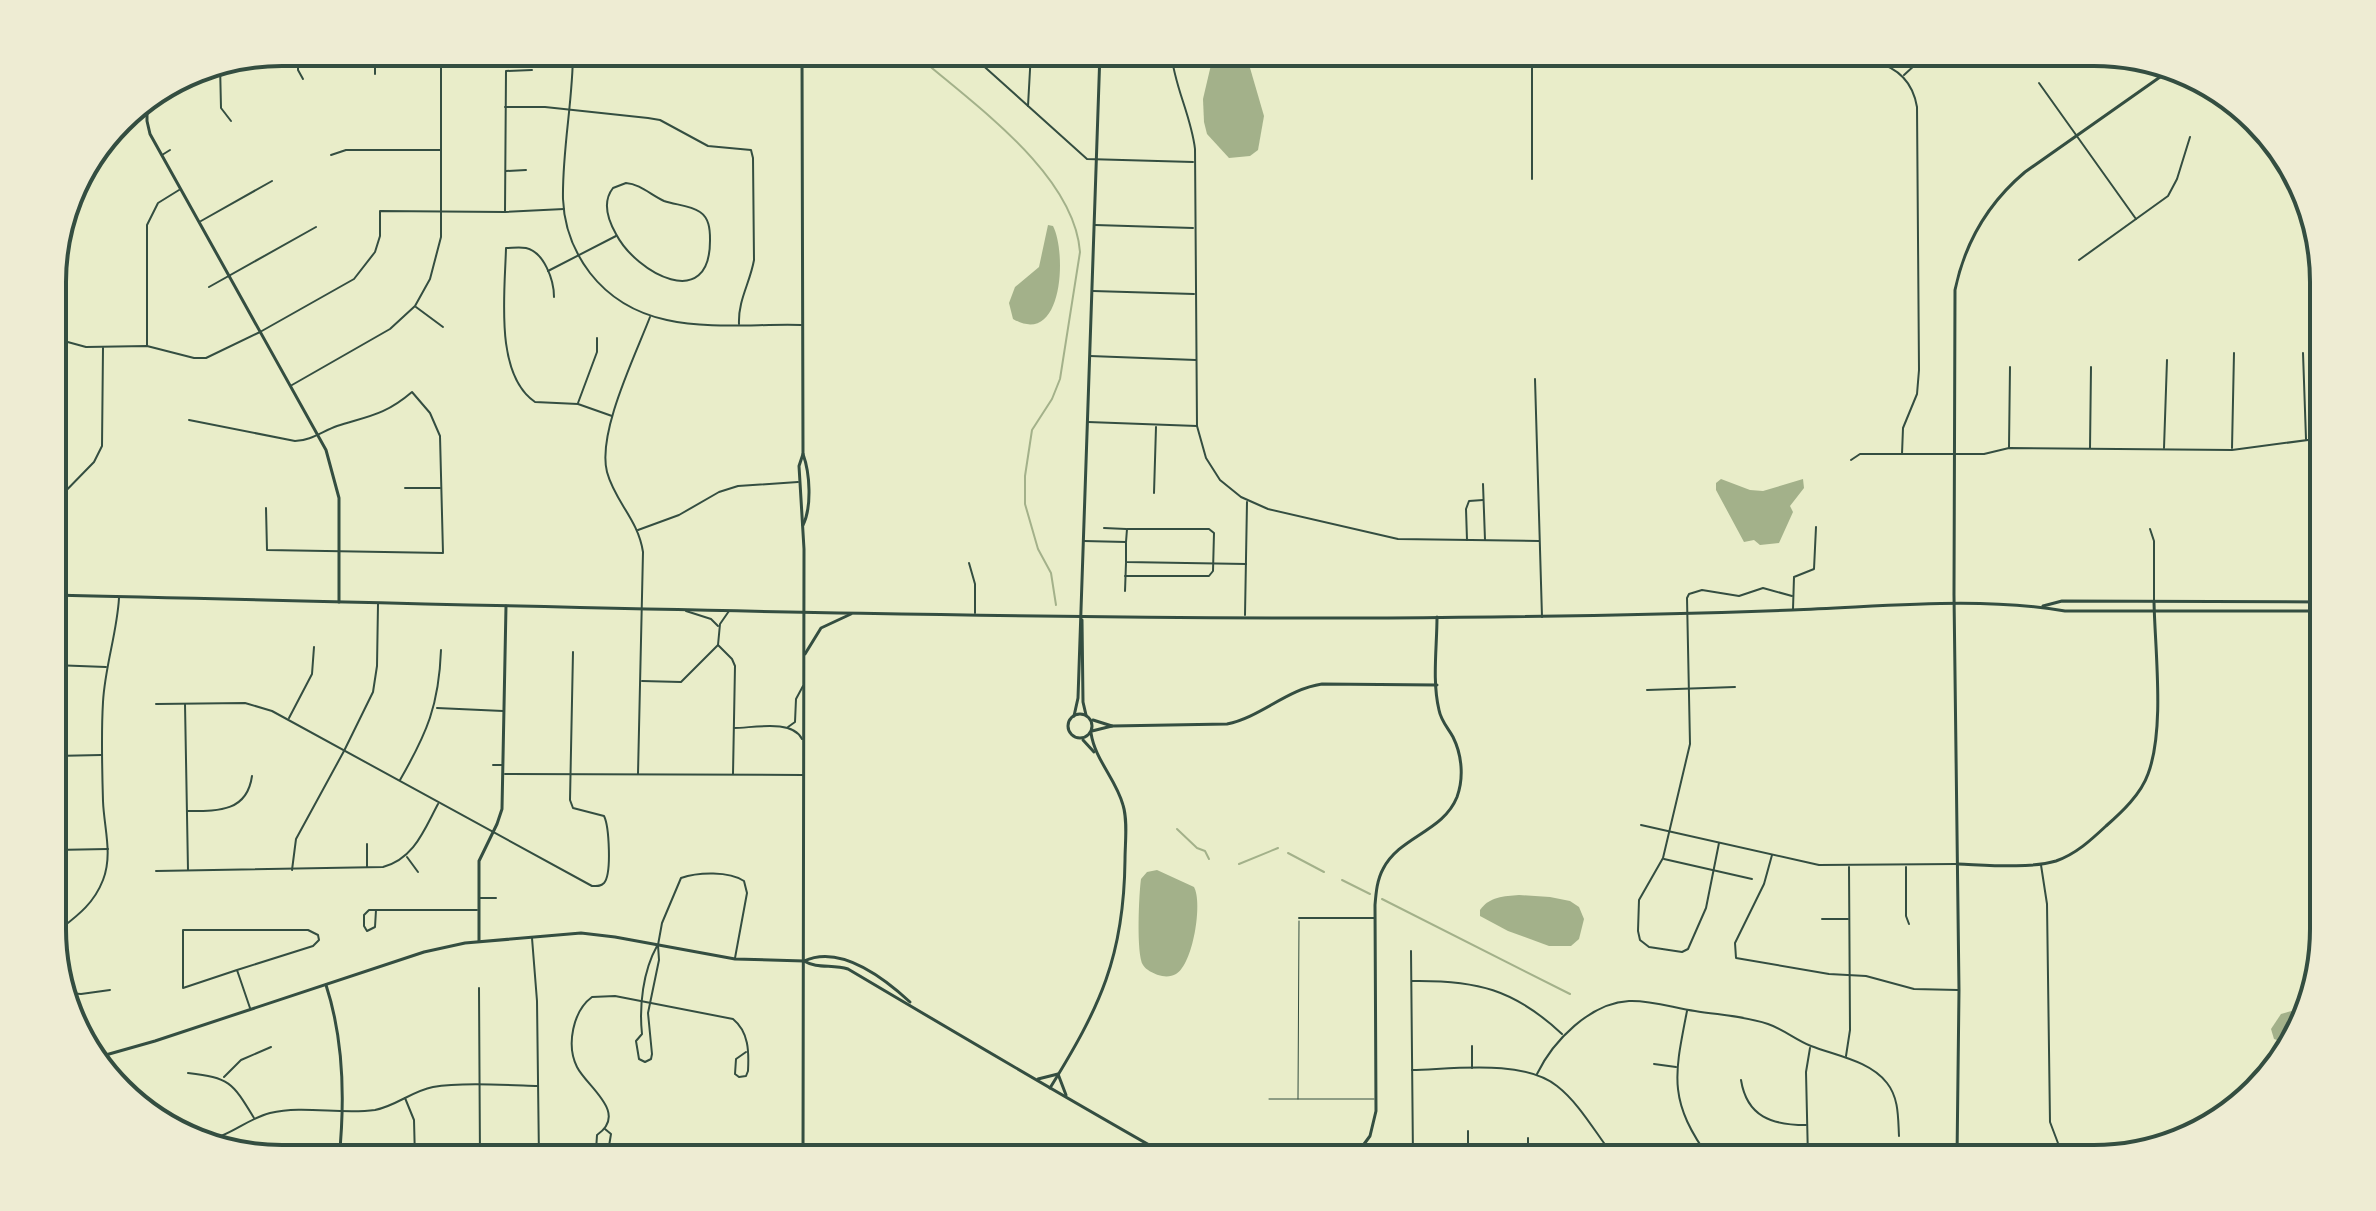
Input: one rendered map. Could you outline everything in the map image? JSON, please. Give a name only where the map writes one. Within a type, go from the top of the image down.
[{"type":"main road","points":[[802,66],[803,454],[799,482],[804,613],[803,1145]]},
{"type":"main road","points":[[1050,1088],[1102,993],[1116,951],[1124,905],[1124,806],[1096,755],[1068,728],[1078,698],[1099,66]]},
{"type":"main road","points":[[1957,1145],[1955,290],[1967,247],[1987,212],[2014,181],[2161,76]]},
{"type":"main road","points":[[147,114],[150,134],[326,450],[336,481],[339,602]]},
{"type":"main road","points":[[803,454],[807,465],[808,515],[803,525]]},
{"type":"main road","points":[[66,595],[804,613],[1245,618],[1542,617],[1954,604],[2065,611],[2310,611]]},
{"type":"main road","points":[[2039,607],[2062,601],[2310,602]]},
{"type":"main road","points":[[1958,864],[2041,864],[2056,861],[2086,845],[2118,816],[2141,788],[2148,775],[2155,744],[2154,602]]},
{"type":"main road","points":[[479,941],[479,861],[502,809],[506,606]]},
{"type":"main road","points":[[803,657],[821,628],[852,613]]},
{"type":"main road","points":[[1081,616],[1084,626],[1083,695],[1086,715],[1112,726]]},
{"type":"main road","points":[[1363,1145],[1370,1136],[1375,1118],[1376,1099],[1377,885],[1382,870],[1402,846],[1432,828],[1445,815],[1459,788],[1460,754],[1439,710],[1437,617]]},
{"type":"main road","points":[[1081,738],[1112,726],[1227,724],[1248,719],[1304,688],[1322,684],[1437,685]]},
{"type":"main road","points":[[1074,716],[1086,715]]},
{"type":"main road","points":[[1090,719],[1096,755]]},
{"type":"main road","points":[[107,1055],[440,947],[532,936],[596,934],[735,959],[804,961],[812,957],[836,957],[853,962],[894,987],[916,1007]]},
{"type":"main road","points":[[804,961],[811,966],[848,969],[916,1007],[970,1043],[1150,1145]]},
{"type":"main road","points":[[326,984],[336,1016],[339,1040],[339,1145]]},
{"type":"main road","points":[[1035,1079],[1058,1074]]},
{"type":"main road","points":[[1058,1074],[1068,1098]]},
{"type":"street","points":[[298,66],[303,79]]},
{"type":"street","points":[[375,66],[375,74]]},
{"type":"street","points":[[292,385],[390,329],[415,306],[430,279],[439,254],[441,66]]},
{"type":"street","points":[[573,66],[563,184],[564,209],[578,255],[592,276],[612,296],[650,317],[688,325],[803,325]]},
{"type":"street","points":[[983,66],[1087,159],[1195,162]]},
{"type":"street","points":[[1028,107],[1030,66]]},
{"type":"street","points":[[1173,66],[1176,83],[1192,125],[1197,426],[1201,446],[1213,470],[1231,490],[1268,509],[1398,539],[1539,541]]},
{"type":"street","points":[[1532,66],[1532,179]]},
{"type":"street","points":[[1884,66],[1903,75],[1916,98],[1917,107],[1919,370],[1917,394],[1903,428],[1902,454]]},
{"type":"street","points":[[1903,75],[1914,66]]},
{"type":"street","points":[[505,212],[506,71],[532,70]]},
{"type":"street","points":[[220,75],[221,108],[231,121]]},
{"type":"street","points":[[2039,83],[2136,220]]},
{"type":"street","points":[[505,107],[571,109],[660,120],[708,146],[751,150],[754,260],[738,309],[739,325]]},
{"type":"street","points":[[2079,260],[2163,201],[2173,189],[2190,137]]},
{"type":"street","points":[[162,155],[170,150]]},
{"type":"street","points":[[331,155],[346,150],[441,150]]},
{"type":"street","points":[[505,171],[526,170]]},
{"type":"street","points":[[200,222],[272,181]]},
{"type":"street","points":[[631,183],[660,199],[697,210],[705,217],[710,230],[709,262],[695,278],[676,280],[638,262],[617,236],[609,216],[608,196],[617,185],[631,183]]},
{"type":"street","points":[[147,346],[147,225],[158,203],[181,189]]},
{"type":"street","points":[[66,342],[86,347],[147,346],[206,358],[260,332],[354,279],[375,252],[380,236],[380,211],[564,209]]},
{"type":"street","points":[[1094,225],[1195,228]]},
{"type":"street","points":[[209,287],[316,227]]},
{"type":"street","points":[[548,271],[617,236]]},
{"type":"street","points":[[554,297],[548,271],[533,251],[506,248],[507,360],[524,390],[535,402],[578,404],[613,417]]},
{"type":"street","points":[[1091,291],[1195,294]]},
{"type":"street","points":[[415,306],[443,327]]},
{"type":"street","points":[[638,774],[643,552],[638,530],[607,474],[605,448],[613,417],[650,317]]},
{"type":"street","points":[[578,404],[597,352],[597,338]]},
{"type":"street","points":[[66,491],[94,462],[102,446],[103,347]]},
{"type":"street","points":[[2232,450],[2234,353]]},
{"type":"street","points":[[2303,353],[2306,440]]},
{"type":"street","points":[[1089,356],[1196,360]]},
{"type":"street","points":[[2164,449],[2167,360]]},
{"type":"street","points":[[2009,448],[2010,367]]},
{"type":"street","points":[[2090,449],[2091,367]]},
{"type":"street","points":[[1535,379],[1542,617]]},
{"type":"street","points":[[189,420],[304,441],[375,416],[392,408],[412,392],[430,413],[440,436],[443,553],[267,550],[266,508]]},
{"type":"street","points":[[1087,422],[1197,426]]},
{"type":"street","points":[[1154,493],[1156,425]]},
{"type":"street","points":[[1851,460],[1860,454],[1984,454],[2009,448],[2232,450],[2310,440]]},
{"type":"street","points":[[638,530],[679,515],[719,492],[735,487],[799,482]]},
{"type":"street","points":[[1483,484],[1485,541]]},
{"type":"street","points":[[405,488],[442,488]]},
{"type":"street","points":[[1245,618],[1247,500]]},
{"type":"street","points":[[1467,541],[1466,509],[1469,501],[1484,500]]},
{"type":"street","points":[[1793,610],[1794,577],[1814,569],[1816,527]]},
{"type":"street","points":[[1104,528],[1209,529],[1214,533],[1213,571],[1209,576],[1125,576]]},
{"type":"street","points":[[1125,591],[1127,529]]},
{"type":"street","points":[[2150,529],[2154,541],[2154,602]]},
{"type":"street","points":[[1083,541],[1126,542]]},
{"type":"street","points":[[1126,562],[1246,564]]},
{"type":"street","points":[[969,563],[975,584],[975,614]]},
{"type":"street","points":[[1719,843],[1706,908],[1692,943],[1683,952],[1649,947],[1639,937],[1639,900],[1663,858],[1690,744],[1687,598],[1696,591],[1739,596],[1763,588],[1792,596]]},
{"type":"street","points":[[66,925],[81,914],[95,897],[103,879],[108,849],[102,755],[103,699],[119,597]]},
{"type":"street","points":[[292,870],[296,839],[368,704],[376,678],[378,603]]},
{"type":"street","points":[[681,610],[703,615],[719,627]]},
{"type":"street","points":[[641,681],[681,682],[718,645],[721,620],[729,611]]},
{"type":"street","points":[[718,645],[735,662],[733,775]]},
{"type":"street","points":[[289,719],[312,674],[314,647]]},
{"type":"street","points":[[400,781],[435,708],[441,650]]},
{"type":"street","points":[[156,704],[255,705],[289,719],[592,886],[602,884],[608,874],[608,824],[604,816],[573,808],[570,800],[573,652]]},
{"type":"street","points":[[66,665],[108,667]]},
{"type":"street","points":[[787,727],[795,722],[796,699],[803,686]]},
{"type":"street","points":[[1647,690],[1735,687]]},
{"type":"street","points":[[185,703],[188,871]]},
{"type":"street","points":[[435,708],[504,711]]},
{"type":"street","points":[[734,728],[787,727],[797,731],[804,744]]},
{"type":"street","points":[[66,756],[102,755]]},
{"type":"street","points":[[493,765],[503,765]]},
{"type":"street","points":[[503,774],[804,775]]},
{"type":"street","points":[[187,811],[218,811],[233,806],[251,788],[252,776]]},
{"type":"street","points":[[156,871],[367,868],[394,864],[407,856],[439,803]]},
{"type":"street","points":[[1641,825],[1819,865],[1958,864]]},
{"type":"street","points":[[367,844],[367,868]]},
{"type":"street","points":[[66,850],[108,849]]},
{"type":"street","points":[[1772,855],[1764,884],[1735,943],[1734,956],[1737,959],[1829,974],[1866,976],[1914,989],[1959,990]]},
{"type":"street","points":[[407,856],[418,872]]},
{"type":"street","points":[[1663,858],[1752,879]]},
{"type":"street","points":[[2041,864],[2047,904],[2050,1122],[2059,1145]]},
{"type":"street","points":[[1845,1058],[1850,1035],[1849,866]]},
{"type":"street","points":[[1906,866],[1906,916],[1909,924]]},
{"type":"street","points":[[650,1033],[642,1034],[636,1041],[639,1059],[645,1062],[651,1059],[652,1054],[649,1002],[659,960],[662,923],[681,878],[690,875],[735,875],[744,881],[747,893],[735,959]]},
{"type":"street","points":[[478,898],[496,898]]},
{"type":"street","points":[[376,910],[375,927],[367,931],[364,913],[376,910],[478,910]]},
{"type":"street","points":[[1299,918],[1375,918]]},
{"type":"street","points":[[1822,919],[1849,919]]},
{"type":"street","points":[[183,930],[308,930],[318,935],[319,940],[313,946],[237,970],[183,988],[183,930]]},
{"type":"street","points":[[532,936],[537,1001],[539,1145]]},
{"type":"street","points":[[642,1034],[640,1012],[649,959],[658,945]]},
{"type":"street","points":[[1411,951],[1413,1145]]},
{"type":"street","points":[[237,970],[250,1009]]},
{"type":"street","points":[[1411,981],[1461,981],[1491,988],[1534,1011],[1563,1035]]},
{"type":"street","points":[[479,988],[480,1145]]},
{"type":"street","points":[[76,994],[110,990]]},
{"type":"street","points":[[596,1145],[597,1135],[605,1129],[608,1114],[604,1102],[574,1061],[574,1022],[581,1006],[592,997],[606,995],[642,1000],[733,1019],[744,1032],[748,1071],[746,1076],[739,1077],[735,1074],[736,1059],[746,1052]]},
{"type":"street","points":[[1537,1074],[1548,1053],[1563,1035],[1585,1019],[1619,1002],[1641,1001],[1769,1024],[1811,1046],[1874,1071],[1887,1083],[1896,1103],[1899,1136]]},
{"type":"street","points":[[1687,1010],[1677,1068],[1678,1098],[1703,1145]]},
{"type":"street","points":[[330,1041],[339,1040]]},
{"type":"street","points":[[1472,1046],[1472,1069]]},
{"type":"street","points":[[1808,1145],[1806,1072],[1811,1046]]},
{"type":"street","points":[[224,1078],[234,1064],[271,1047]]},
{"type":"street","points":[[1654,1064],[1677,1068]]},
{"type":"street","points":[[1412,1070],[1516,1069],[1537,1074],[1569,1097],[1604,1144]]},
{"type":"street","points":[[188,1073],[224,1078],[237,1090],[254,1119]]},
{"type":"street","points":[[1741,1080],[1743,1093],[1761,1116],[1781,1124],[1807,1125]]},
{"type":"street","points":[[223,1137],[254,1119],[277,1112],[377,1109],[430,1087],[538,1086]]},
{"type":"street","points":[[405,1098],[414,1120],[415,1145]]},
{"type":"street","points":[[605,1129],[611,1134],[611,1145]]},
{"type":"street","points":[[1468,1131],[1468,1145]]},
{"type":"street","points":[[1528,1138],[1528,1145]]},
{"type":"lane","points":[[1298,1099],[1299,918]]},
{"type":"lane","points":[[1269,1099],[1376,1099]]},
{"type":"shaded area","points":[[1211,66],[1249,66],[1264,116],[1258,150],[1250,156],[1229,158],[1207,134],[1203,99]]},
{"type":"shaded area","points":[[1048,225],[1053,226],[1060,256],[1057,294],[1042,320],[1030,324],[1013,319],[1009,303],[1015,287],[1039,267]]},
{"type":"shaded area","points":[[1721,479],[1750,490],[1763,491],[1803,479],[1804,488],[1790,506],[1793,512],[1779,543],[1760,545],[1754,540],[1744,542],[1716,490],[1716,483]]},
{"type":"shaded area","points":[[1157,870],[1194,887],[1197,895],[1192,947],[1182,968],[1170,976],[1158,975],[1146,968],[1139,949],[1141,879],[1147,872]]},
{"type":"shaded area","points":[[1519,895],[1570,901],[1579,907],[1584,919],[1579,939],[1571,946],[1549,946],[1508,931],[1480,916],[1480,910],[1492,900]]},
{"type":"shaded area","points":[[2294,1010],[2279,1041],[2274,1039],[2271,1029],[2281,1014]]},
{"type":"waterway","points":[[930,66],[989,116],[1040,167],[1059,194],[1073,222],[1080,252],[1060,379],[1052,399],[1032,430],[1025,476],[1025,504],[1038,549],[1051,573],[1056,605]]},
{"type":"waterway","points":[[1177,829],[1197,848],[1205,851],[1209,859]]},
{"type":"waterway","points":[[1239,864],[1278,848]]},
{"type":"waterway","points":[[1288,853],[1324,872]]},
{"type":"waterway","points":[[1342,880],[1370,894]]},
{"type":"waterway","points":[[1382,899],[1570,994]]}]
